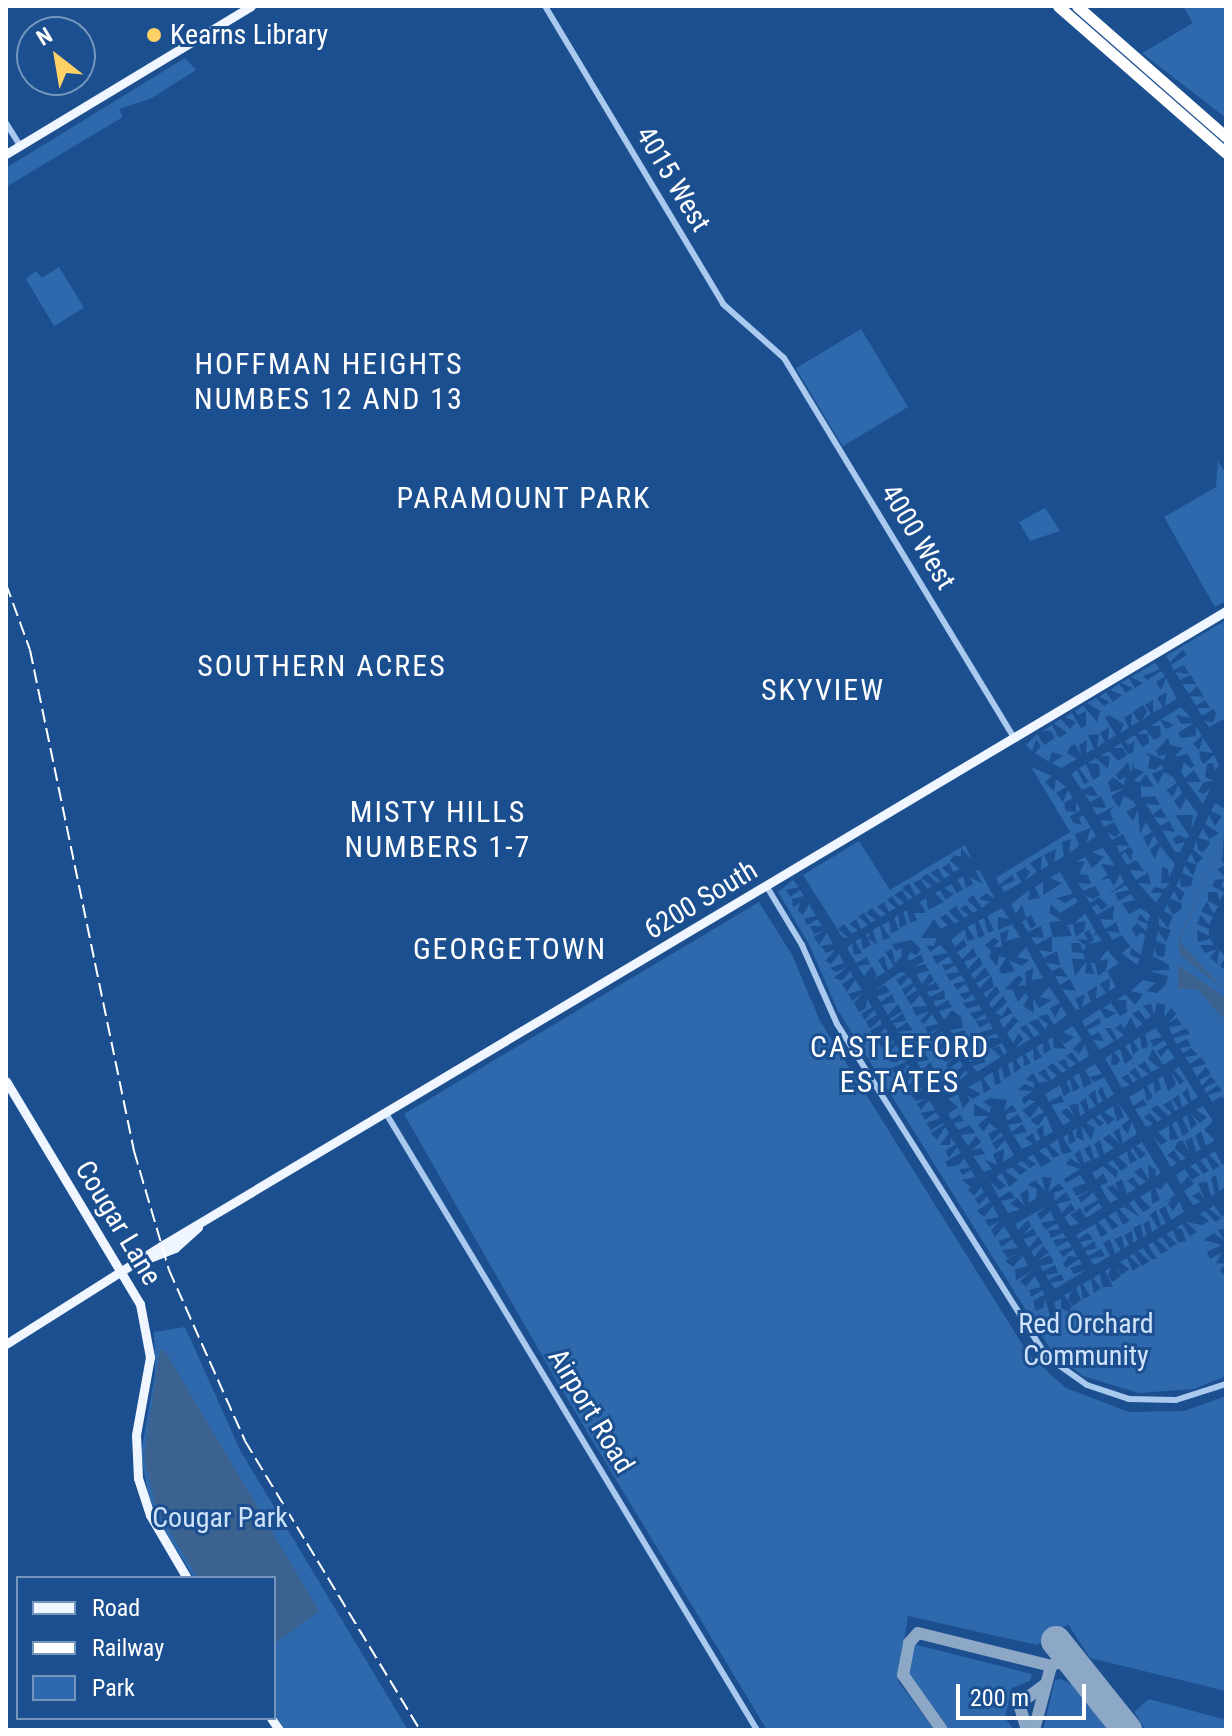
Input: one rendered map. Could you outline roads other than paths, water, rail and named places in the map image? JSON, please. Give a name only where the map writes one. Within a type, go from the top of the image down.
[{"type":"highway","points":[[1056,6],[1226,153]]},
{"type":"highway","points":[[1079,8],[1226,137]]},
{"type":"main road","points":[[6,154],[251,6]]},
{"type":"main road","name":"6200 South","points":[[6,1344],[1226,611]]},
{"type":"main road","name":"Cougar Lane","points":[[6,1081],[124,1272],[142,1309],[150,1350],[136,1441],[138,1478],[150,1515],[186,1576]]},
{"type":"street","name":"4015 West","points":[[545,6],[723,304],[784,358]]},
{"type":"street","points":[[6,123],[20,145]]},
{"type":"street","name":"4000 West","points":[[784,358],[1014,738]]},
{"type":"street","points":[[767,887],[802,945],[837,1024],[1041,1350],[1079,1381],[1129,1399],[1176,1400],[1226,1384]]},
{"type":"street","name":"Airport Road","points":[[387,1115],[757,1730]]},
{"type":"railway","points":[[6,584],[30,650],[134,1151],[169,1270],[245,1441],[420,1730]]},
{"type":"place","name":"Kearns Library","points":[[154,35]]},
{"type":"district","name":"HOFFMAN HEIGHTS NUMBES 12 AND 13","points":[[329,381]]},
{"type":"district","name":"PARAMOUNT PARK","points":[[524,498]]},
{"type":"district","name":"SOUTHERN ACRES","points":[[322,666]]},
{"type":"district","name":"SKYVIEW","points":[[823,690]]},
{"type":"district","name":"MISTY HILLS NUMBERS 1-7","points":[[438,829]]},
{"type":"district","name":"GEORGETOWN","points":[[510,949]]},
{"type":"district","name":"CASTLEFORD ESTATES","points":[[900,1064]]},
{"type":"park label","name":"Red Orchard Community","points":[[1086,1340]]},
{"type":"park label","name":"Cougar Park","points":[[220,1518]]}]
